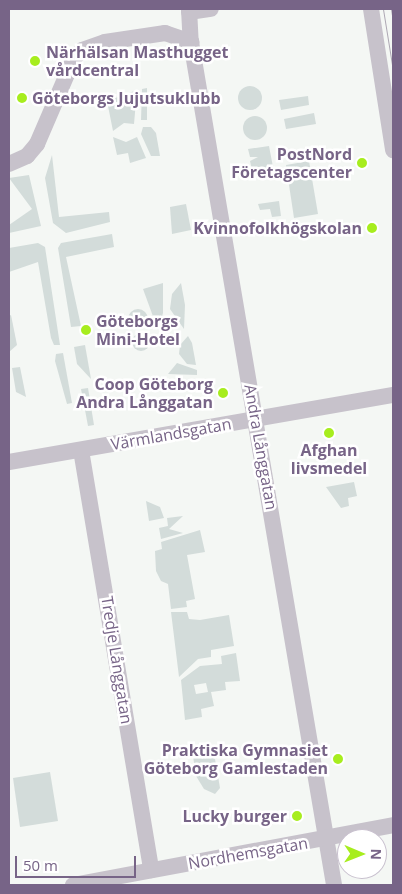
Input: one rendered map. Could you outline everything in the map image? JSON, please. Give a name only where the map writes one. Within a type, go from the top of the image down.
[{"type":"street","points":[[189,11],[211,9]]},
{"type":"street","points":[[371,9],[393,150]]},
{"type":"street","name":"Andra Långgatan","points":[[189,11],[191,42],[257,418],[334,885]]},
{"type":"street","points":[[9,164],[27,156],[37,144],[74,58],[82,50],[105,42],[165,33],[191,42]]},
{"type":"street","name":"Värmlandsgatan","points":[[9,462],[393,395]]},
{"type":"street","name":"Tredje Långgatan","points":[[82,450],[151,870]]},
{"type":"street","name":"Nordhemsgatan","points":[[72,885],[314,842],[325,836],[393,825]]},
{"type":"shaded area","points":[[250,86],[255,87],[261,93],[261,103],[255,109],[250,110],[245,109],[239,103],[238,98],[239,93],[245,87]]},
{"type":"shaded area","points":[[147,88],[147,120],[141,120],[142,89]]},
{"type":"shaded area","points":[[137,90],[134,124],[124,123],[113,131],[107,101]]},
{"type":"shaded area","points":[[308,96],[309,105],[281,110],[279,100]]},
{"type":"shaded area","points":[[314,113],[316,124],[286,129],[284,119]]},
{"type":"shaded area","points":[[255,116],[260,117],[266,123],[266,133],[260,139],[255,140],[250,139],[244,133],[243,128],[244,123],[250,117]]},
{"type":"shaded area","points":[[143,127],[151,127],[156,133],[160,156],[151,156],[141,134]]},
{"type":"shaded area","points":[[113,137],[126,142],[137,137],[146,158],[130,163],[128,153],[117,155]]},
{"type":"shaded area","points":[[269,146],[273,167],[252,170],[250,161],[258,157],[250,157],[248,149]]},
{"type":"shaded area","points":[[52,155],[59,217],[109,212],[110,222],[66,233],[53,223],[45,178]]},
{"type":"shaded area","points":[[309,161],[318,214],[294,218],[286,165]]},
{"type":"shaded area","points":[[29,175],[41,226],[9,233],[9,225],[32,209],[9,178]]},
{"type":"shaded area","points":[[279,201],[281,216],[272,217],[270,209],[260,210],[258,204]]},
{"type":"shaded area","points":[[186,204],[191,230],[172,234],[170,207]]},
{"type":"shaded area","points":[[112,234],[114,247],[66,257],[81,326],[71,327],[58,248],[61,243]]},
{"type":"shaded area","points":[[38,243],[45,247],[60,345],[54,345],[51,338],[38,262],[9,272],[9,248]]},
{"type":"shaded area","points":[[163,283],[163,313],[158,330],[143,289]]},
{"type":"shaded area","points":[[181,283],[185,305],[184,329],[170,309],[172,294]]},
{"type":"shaded area","points":[[138,309],[145,312],[148,319],[145,326],[138,329],[131,326],[128,319],[131,312]]},
{"type":"shaded area","points":[[11,315],[17,345],[9,352],[9,316]]},
{"type":"shaded area","points":[[137,333],[145,333],[150,338],[148,349],[137,351],[132,346],[132,338]]},
{"type":"shaded area","points":[[188,336],[192,343],[196,365],[187,364],[179,354],[180,345]]},
{"type":"shaded area","points":[[85,345],[91,379],[77,364],[74,347]]},
{"type":"shaded area","points":[[63,353],[72,403],[67,404],[55,361],[56,354]]},
{"type":"shaded area","points":[[177,363],[197,370],[197,375],[168,374]]},
{"type":"shaded area","points":[[20,367],[26,397],[16,392],[12,368]]},
{"type":"shaded area","points":[[88,388],[94,425],[88,426],[81,389]]},
{"type":"shaded area","points":[[354,482],[357,496],[348,498],[349,506],[341,508],[326,487]]},
{"type":"shaded area","points":[[146,501],[160,507],[164,518],[149,521]]},
{"type":"shaded area","points":[[183,516],[169,529],[183,533],[161,539],[159,528],[168,526],[167,518]]},
{"type":"shaded area","points":[[200,530],[205,552],[187,555],[195,599],[186,601],[187,607],[171,609],[168,584],[161,581],[156,571],[155,551],[162,549],[161,542]]},
{"type":"shaded area","points":[[171,612],[187,612],[189,619],[200,620],[229,615],[234,646],[211,650],[211,657],[198,659],[179,677]]},
{"type":"shaded area","points":[[236,653],[240,681],[225,682],[226,690],[211,692],[214,706],[201,709],[202,717],[185,720],[181,680],[200,666],[222,664],[221,656]],"holes":[[[206,683],[208,692],[196,694],[194,685]]]},
{"type":"shaded area","points":[[200,751],[215,759],[220,788],[215,794],[204,789],[196,776],[193,756]]},
{"type":"shaded area","points":[[50,772],[58,821],[20,827],[13,778]]},
{"type":"tram line","points":[[383,9],[393,71]]},
{"type":"tram line","points":[[391,9],[393,21]]},
{"type":"place","name":"Närhälsan Masthugget vårdcentral","points":[[35,61]]},
{"type":"place","name":"Göteborgs Jujutsuklubb","points":[[22,98]]},
{"type":"place","name":"PostNord Företagscenter","points":[[362,163]]},
{"type":"place","name":"Kvinnofolkhögskolan","points":[[372,228]]},
{"type":"place","name":"Göteborgs Mini-Hotel","points":[[86,330]]},
{"type":"place","name":"Coop Göteborg Andra Långgatan","points":[[223,393]]},
{"type":"place","name":"Afghan livsmedel","points":[[329,433]]},
{"type":"place","name":"Praktiska Gymnasiet Göteborg Gamlestaden","points":[[338,759]]},
{"type":"place","name":"Lucky burger","points":[[297,816]]}]
